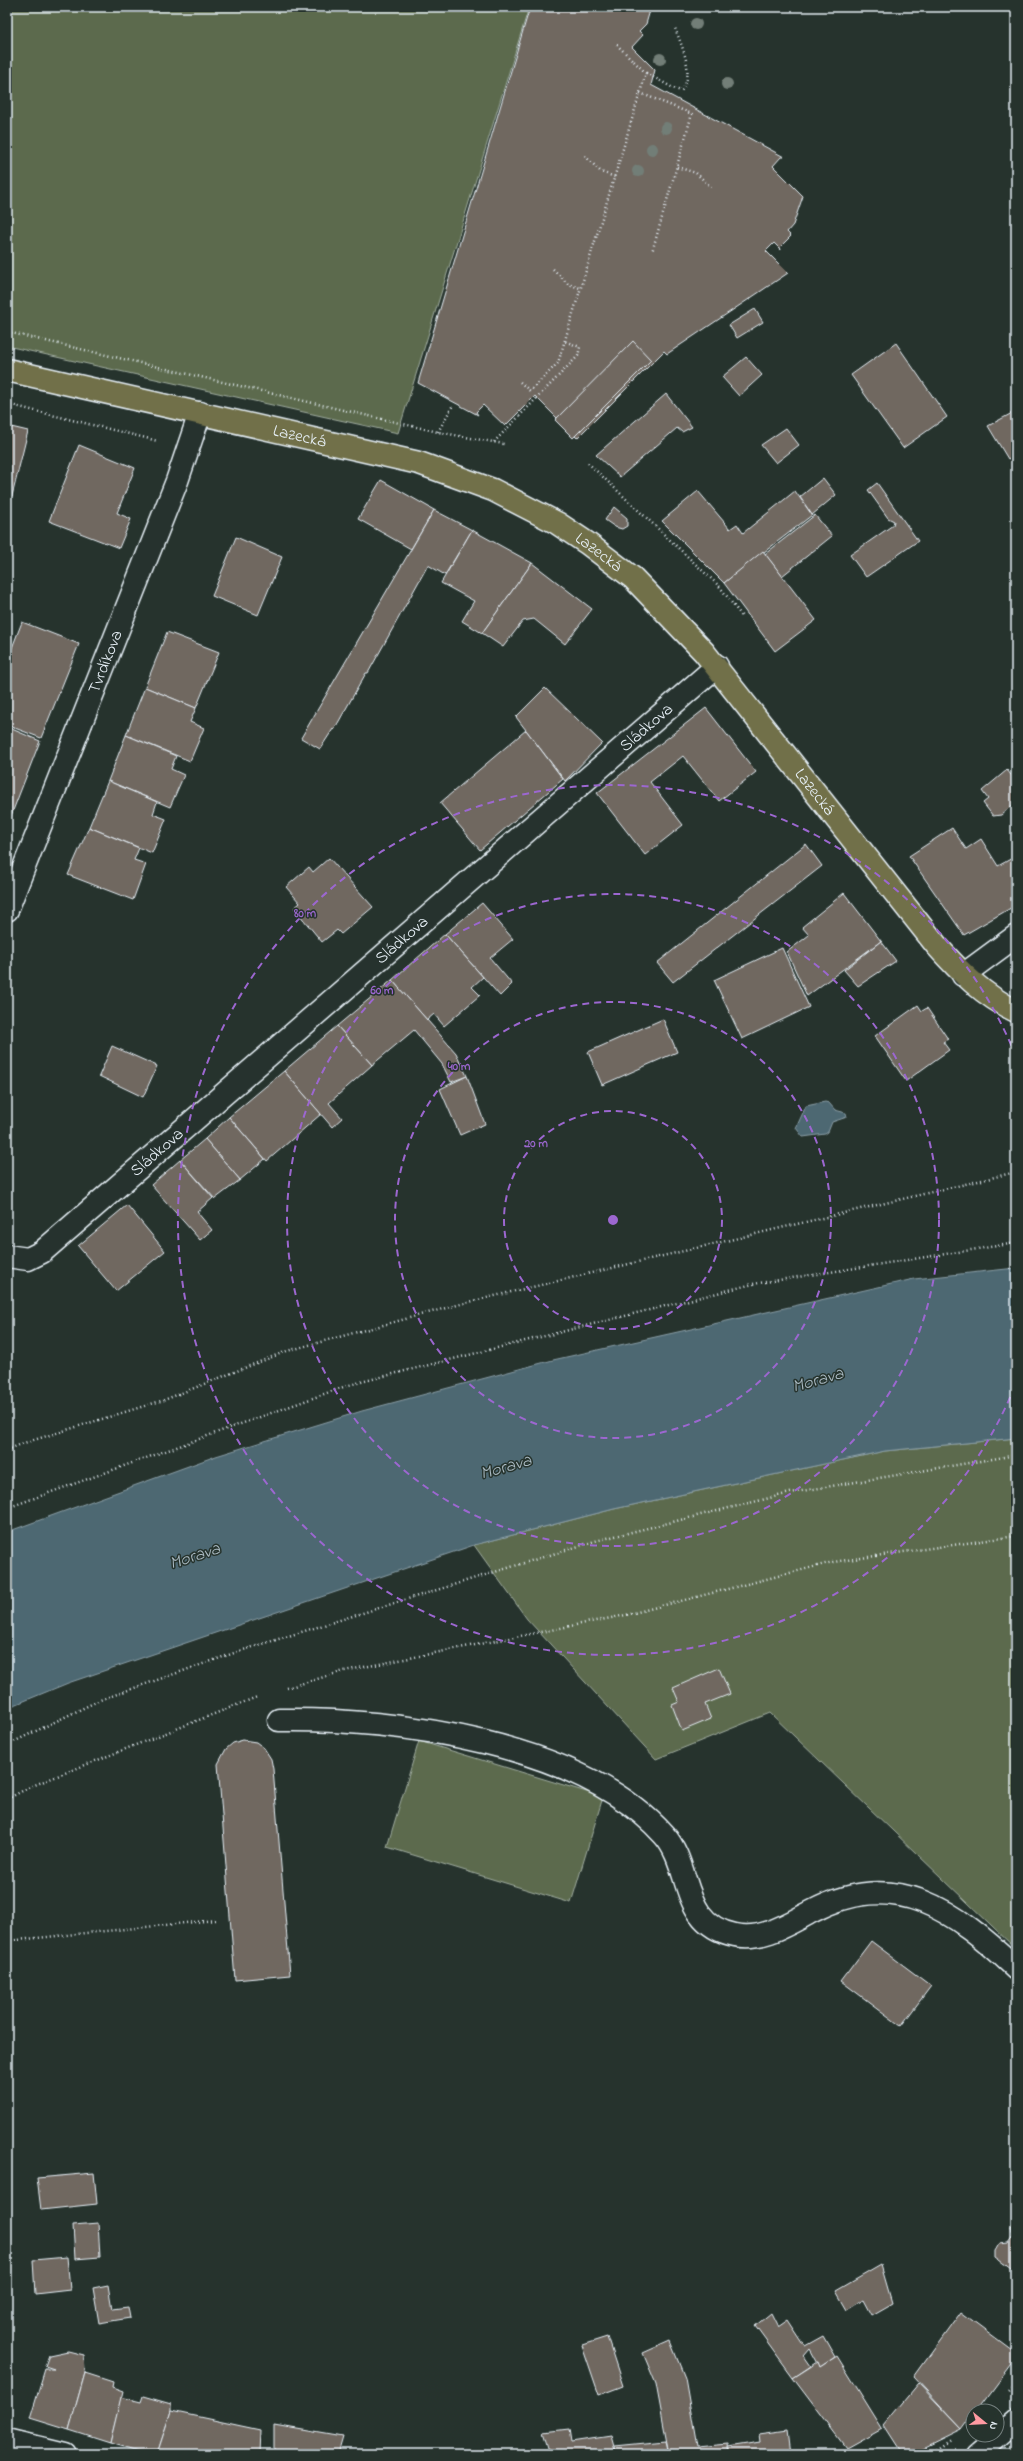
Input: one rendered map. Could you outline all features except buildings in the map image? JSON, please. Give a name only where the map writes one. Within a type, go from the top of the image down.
[{"type":"main road","name":"Lazecká","points":[[7,370],[419,463],[474,481],[513,499],[574,534],[618,566],[671,616],[717,666],[937,946],[963,975],[1001,1004],[1016,1011]]},
{"type":"street","name":"Tvrdíkova","points":[[7,910],[177,481],[200,413]]},
{"type":"street","name":"Sládkova","points":[[7,1256],[28,1258],[42,1252],[717,666]]},
{"type":"street","points":[[963,975],[1016,936]]},
{"type":"street","points":[[279,1720],[326,1720],[412,1727],[461,1737],[516,1751],[564,1769],[606,1789],[635,1806],[666,1837],[680,1866],[692,1904],[710,1924],[733,1935],[763,1934],[831,1901],[851,1896],[872,1893],[895,1895],[915,1898],[948,1913],[991,1945],[1016,1968]]},
{"type":"street","points":[[978,2454],[1016,2421]]},
{"type":"street","points":[[7,2440],[65,2454]]},
{"type":"path","points":[[616,44],[646,73],[675,90],[681,91],[685,86],[687,63],[675,28]]},
{"type":"path","points":[[520,382],[530,391],[558,363],[646,73]]},
{"type":"path","points":[[640,93],[692,114],[652,252]]},
{"type":"path","points":[[585,156],[601,172],[614,177]]},
{"type":"path","points":[[677,167],[696,173],[711,187]]},
{"type":"path","points":[[553,269],[568,284],[580,288]]},
{"type":"path","points":[[7,332],[438,432],[504,444]]},
{"type":"path","points":[[494,442],[578,356],[580,347],[564,341]]},
{"type":"path","points":[[7,404],[159,441]]},
{"type":"path","points":[[438,432],[453,405]]},
{"type":"path","points":[[588,463],[668,536],[720,587],[743,618]]},
{"type":"path","points":[[7,1450],[24,1443],[164,1400],[302,1347],[461,1304],[1016,1172]]},
{"type":"path","points":[[7,1508],[348,1385],[753,1284],[1016,1243]]},
{"type":"path","points":[[7,1745],[100,1700],[240,1651],[596,1541],[790,1493],[1016,1455]]},
{"type":"path","points":[[286,1688],[344,1670],[626,1615],[833,1562],[1016,1536]]},
{"type":"path","points":[[7,1798],[32,1786],[264,1695]]},
{"type":"path","points":[[7,1941],[215,1920]]},
{"type":"green space","points":[[7,7],[529,7],[398,433],[7,346]]},
{"type":"green space","points":[[1016,1438],[1016,1949],[770,1713],[656,1759],[527,1619],[474,1545],[614,1509],[885,1451]]},
{"type":"green space","points":[[419,1741],[603,1797],[571,1903],[387,1847]]},
{"type":"water","points":[[825,1102],[829,1103],[835,1110],[846,1113],[847,1117],[832,1122],[828,1132],[825,1134],[803,1137],[796,1128],[806,1106]]},
{"type":"water","name":"Morava","points":[[1016,1268],[1016,1438],[885,1451],[614,1509],[474,1545],[68,1683],[7,1708],[7,1532],[216,1456],[362,1411],[553,1360],[914,1279]]}]
